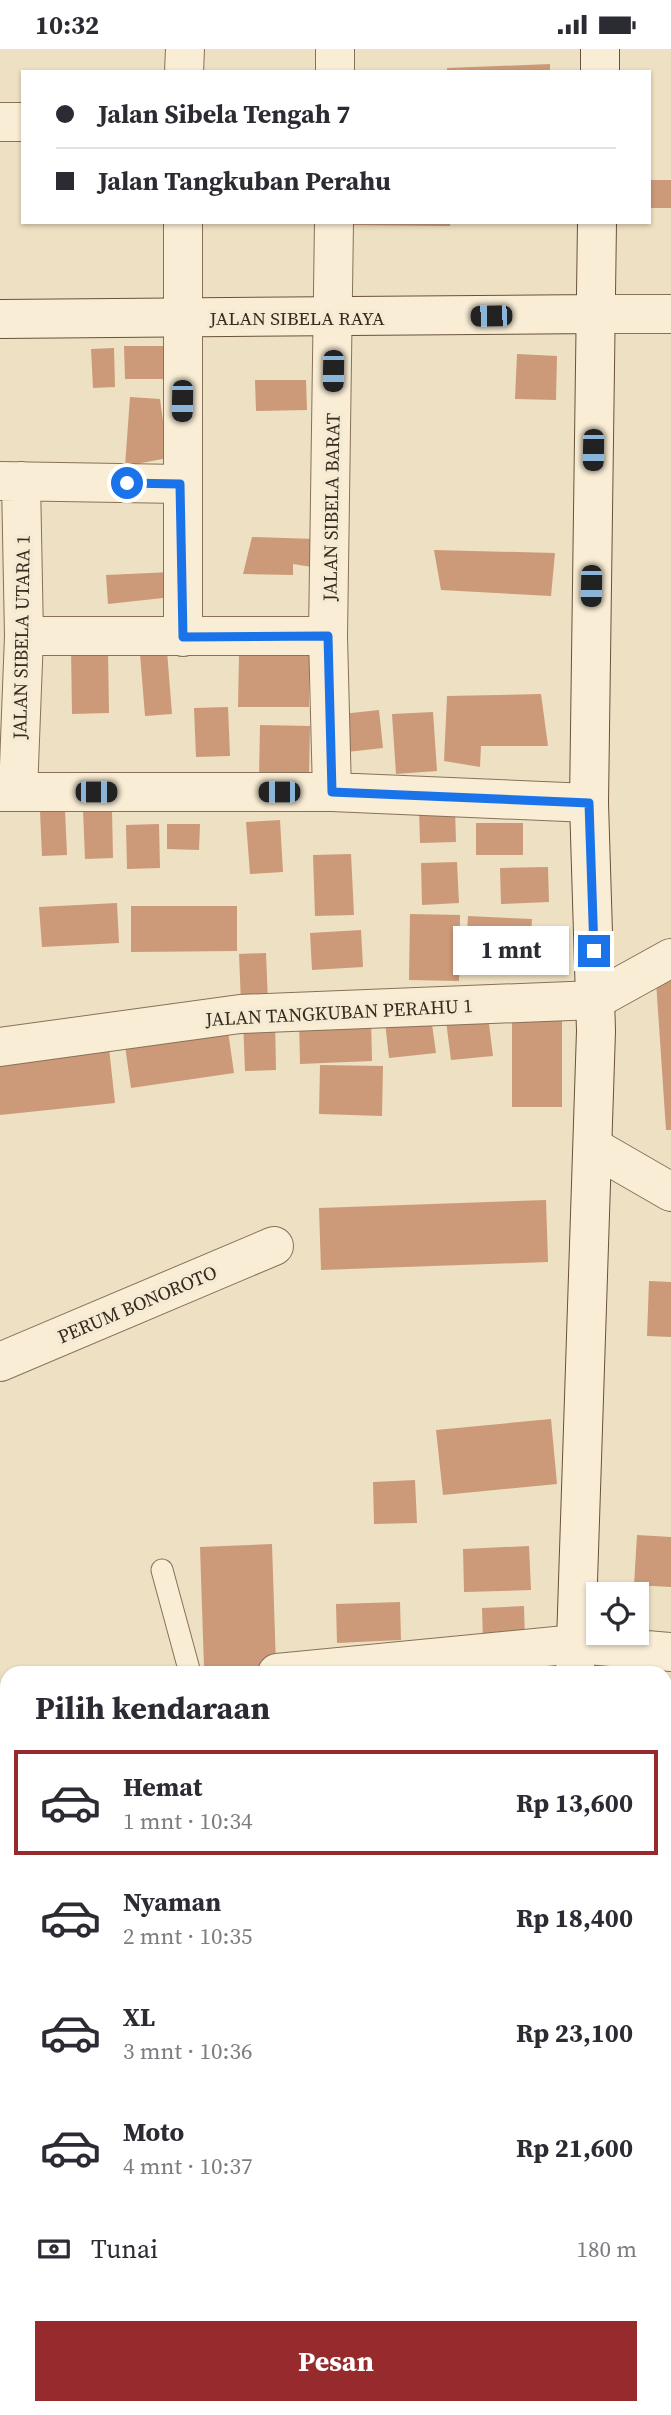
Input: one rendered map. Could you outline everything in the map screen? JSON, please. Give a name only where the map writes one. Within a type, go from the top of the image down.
[{"type":"street","points":[[184,70],[185,49]]},
{"type":"street","points":[[335,49],[335,70]]},
{"type":"street","points":[[600,49],[600,70]]},
{"type":"street","points":[[0,123],[21,122]]},
{"type":"street","points":[[183,224],[180,484],[183,637]]},
{"type":"street","name":"JALAN SIBELA BARAT","points":[[332,792],[328,636],[334,224]]},
{"type":"street","points":[[575,1658],[596,1015],[589,803],[597,224]]},
{"type":"street","name":"JALAN SIBELA RAYA","points":[[0,319],[671,314]]},
{"type":"street","points":[[11,481],[180,484]]},
{"type":"street","name":"JALAN SIBELA UTARA 1","points":[[9,792],[24,636],[11,481]]},
{"type":"street","points":[[24,636],[328,636]]},
{"type":"street","points":[[9,792],[332,792],[589,803]]},
{"type":"street","points":[[596,1015],[671,958]]},
{"type":"street","name":"JALAN TANGKUBAN PERAHU 1","points":[[0,1047],[240,1014],[596,1015]]},
{"type":"street","points":[[593,1140],[671,1192]]},
{"type":"street","name":"PERUM BONOROTO","points":[[0,1362],[274,1247]]},
{"type":"street","points":[[416,1666],[671,1652]]},
{"type":"lane","points":[[162,1570],[188,1666]]},
{"type":"building","points":[[550,64],[550,70],[447,68]]},
{"type":"building","points":[[651,180],[671,180],[671,208],[651,208]]},
{"type":"building","points":[[450,224],[450,226],[354,225]]},
{"type":"building","points":[[124,346],[163,346],[164,379],[125,379]]},
{"type":"building","points":[[114,348],[115,387],[93,388],[91,349]]},
{"type":"building","points":[[517,354],[557,356],[556,400],[515,399]]},
{"type":"building","points":[[255,380],[306,380],[307,410],[256,411]]},
{"type":"building","points":[[130,397],[160,399],[168,458],[125,466]]},
{"type":"building","points":[[252,537],[315,539],[312,567],[293,564],[293,575],[243,574]]},
{"type":"building","points":[[434,550],[555,553],[551,596],[441,590]]},
{"type":"building","points":[[172,572],[172,597],[108,604],[106,575]]},
{"type":"building","points":[[108,648],[109,713],[72,714],[71,649]]},
{"type":"building","points":[[167,651],[172,714],[145,716],[140,654]]},
{"type":"building","points":[[239,655],[309,655],[309,707],[238,707]]},
{"type":"building","points":[[541,694],[548,746],[481,746],[480,767],[444,761],[447,696]]},
{"type":"building","points":[[228,707],[230,756],[196,757],[194,708]]},
{"type":"building","points":[[379,710],[383,748],[347,752],[342,714]]},
{"type":"building","points":[[433,712],[437,771],[396,774],[392,714]]},
{"type":"building","points":[[260,725],[310,726],[309,779],[259,778]]},
{"type":"building","points":[[455,808],[456,842],[420,843],[419,809]]},
{"type":"building","points":[[112,809],[113,858],[85,859],[83,810]]},
{"type":"building","points":[[65,810],[67,855],[42,856],[40,811]]},
{"type":"building","points":[[280,820],[283,872],[250,874],[246,822]]},
{"type":"building","points":[[476,823],[523,823],[523,855],[476,855]]},
{"type":"building","points":[[159,824],[160,868],[127,869],[126,825]]},
{"type":"building","points":[[167,824],[200,824],[199,850],[167,849]]},
{"type":"building","points":[[351,854],[354,915],[315,916],[313,855]]},
{"type":"building","points":[[457,862],[459,903],[422,905],[421,863]]},
{"type":"building","points":[[548,867],[549,902],[501,904],[500,868]]},
{"type":"building","points":[[117,903],[119,943],[42,947],[39,907]]},
{"type":"building","points":[[131,906],[237,906],[237,951],[131,952]]},
{"type":"building","points":[[410,914],[460,915],[459,981],[409,980]]},
{"type":"building","points":[[468,916],[532,919],[529,967],[465,964]]},
{"type":"building","points":[[361,930],[363,967],[312,970],[310,933]]},
{"type":"building","points":[[266,953],[268,1003],[241,1004],[239,954]]},
{"type":"building","points":[[671,980],[671,1130],[666,1130],[656,981]]},
{"type":"building","points":[[488,1016],[493,1056],[451,1060],[446,1021]]},
{"type":"building","points":[[512,1016],[562,1016],[562,1107],[512,1107]]},
{"type":"building","points":[[371,1017],[372,1061],[300,1064],[299,1020]]},
{"type":"building","points":[[431,1017],[436,1053],[389,1058],[385,1022]]},
{"type":"building","points":[[275,1018],[276,1070],[245,1071],[243,1020]]},
{"type":"building","points":[[227,1024],[234,1073],[131,1088],[124,1039]]},
{"type":"building","points":[[109,1048],[115,1103],[0,1115],[0,1059]]},
{"type":"building","points":[[320,1065],[383,1066],[382,1116],[319,1114]]},
{"type":"building","points":[[546,1200],[548,1262],[321,1270],[319,1208]]},
{"type":"building","points":[[649,1281],[671,1282],[671,1337],[647,1336]]},
{"type":"building","points":[[551,1419],[557,1484],[443,1495],[436,1430]]},
{"type":"building","points":[[415,1480],[417,1523],[374,1524],[373,1482]]},
{"type":"building","points":[[637,1535],[671,1537],[671,1587],[634,1582]]},
{"type":"building","points":[[272,1544],[276,1666],[204,1666],[200,1547]]},
{"type":"building","points":[[529,1546],[531,1590],[464,1592],[463,1549]]},
{"type":"building","points":[[400,1602],[401,1640],[337,1643],[336,1604]]},
{"type":"building","points":[[524,1606],[525,1641],[483,1642],[482,1608]]},
{"type":"route","points":[[127,483],[180,484],[183,637],[328,636],[332,792],[589,803],[594,951]]}]
